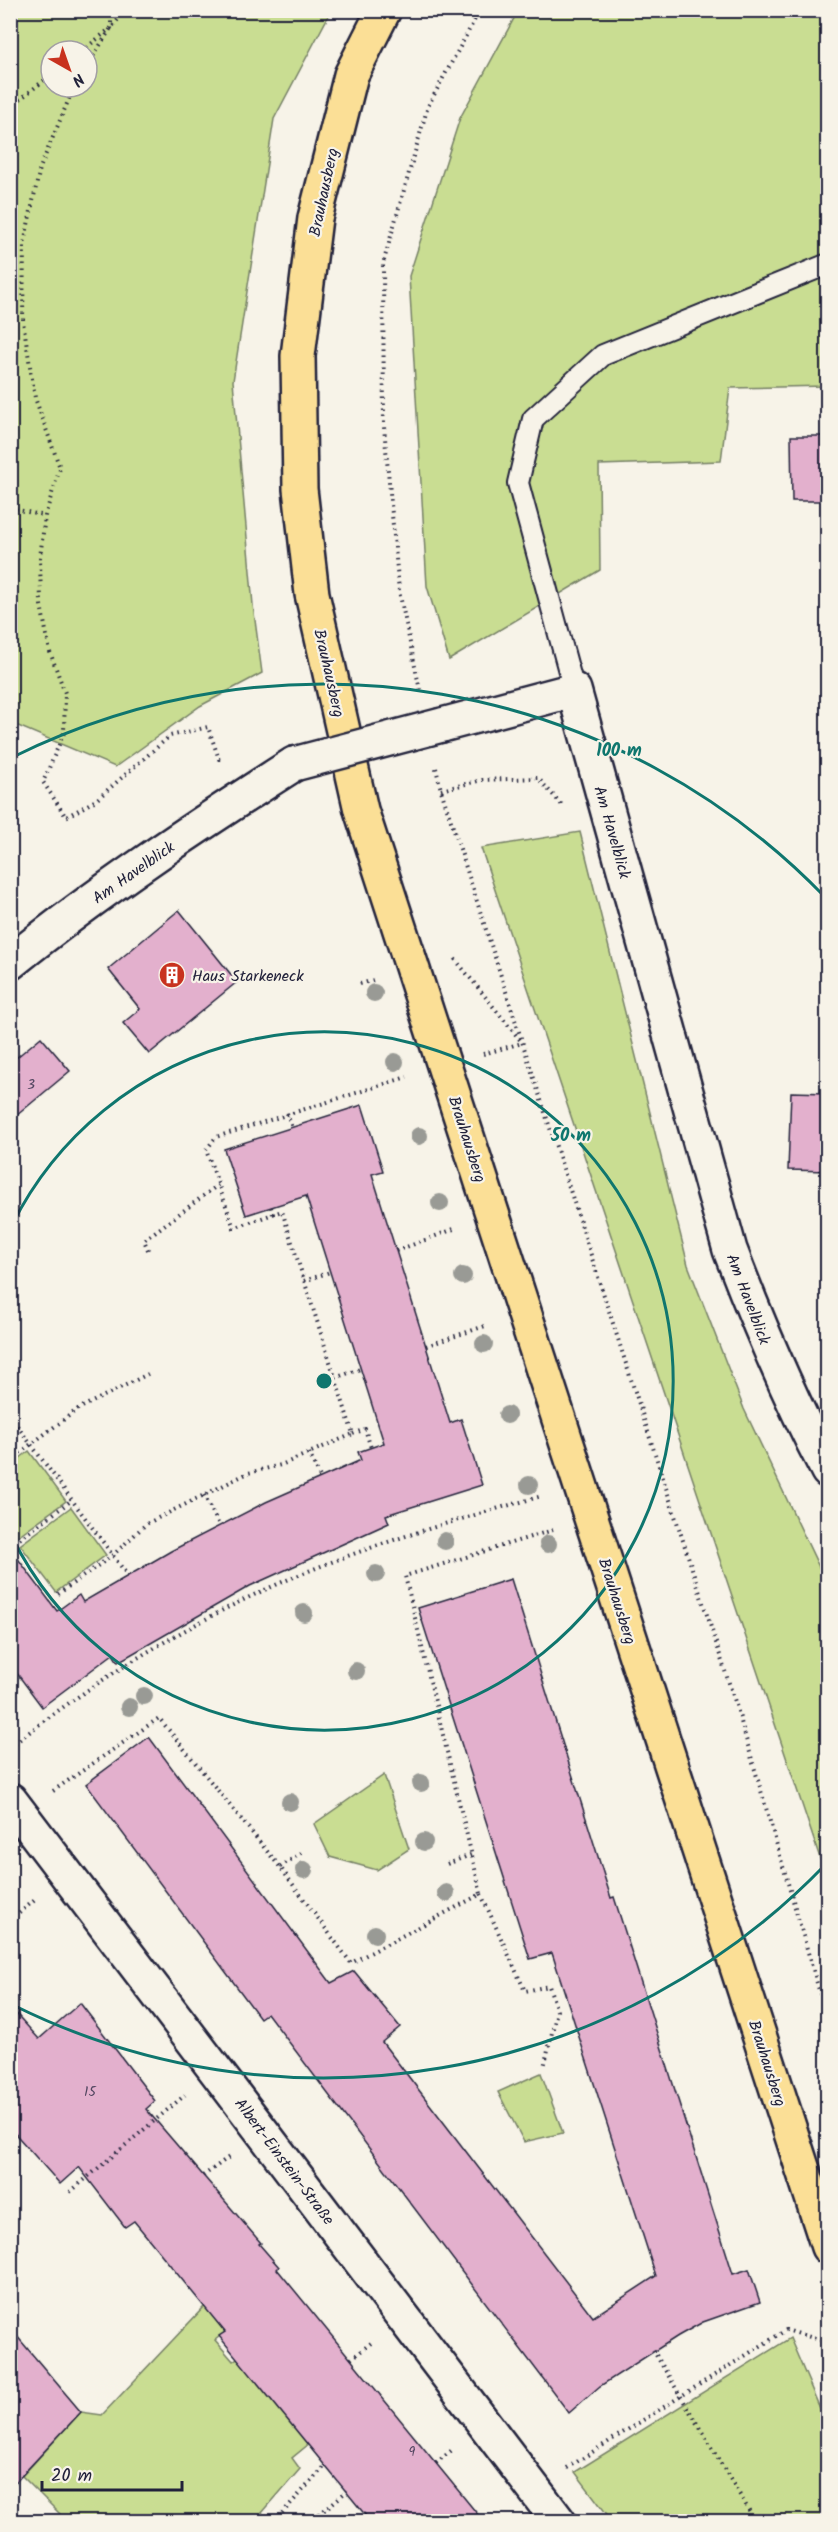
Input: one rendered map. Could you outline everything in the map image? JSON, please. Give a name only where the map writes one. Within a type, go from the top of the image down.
[{"type":"main road","name":"Brauhausberg","points":[[384,10],[351,75],[315,218],[298,356],[300,489],[312,594],[361,810],[828,2247]]},
{"type":"street","name":"Am Havelblick","points":[[10,963],[113,885],[202,823],[294,764],[574,690],[730,1250],[765,1340],[799,1417],[828,1471]]},
{"type":"street","name":"Albert-Einstein-Straße","points":[[16,1807],[559,2522]]},
{"type":"lane","points":[[574,690],[518,483],[533,419],[603,355],[828,264]]},
{"type":"path","points":[[111,10],[111,28]]},
{"type":"path","points":[[99,47],[126,10]]},
{"type":"path","points":[[421,696],[399,591],[384,427],[383,264],[428,106],[480,10]]},
{"type":"path","points":[[97,39],[111,28]]},
{"type":"path","points":[[10,107],[39,84]]},
{"type":"path","points":[[67,99],[40,168],[24,244],[23,321],[26,343],[35,398],[60,468],[45,516],[40,558],[41,605],[50,652],[65,693],[64,734],[43,782],[66,817],[96,800],[170,736],[208,727],[219,759]]},
{"type":"path","points":[[10,508],[45,516]]},
{"type":"path","points":[[436,767],[441,790],[737,1708],[828,2021]]},
{"type":"path","points":[[441,790],[482,780],[538,778],[574,817],[605,807]]},
{"type":"path","points":[[353,1434],[282,1211],[234,1228],[206,1150],[216,1137],[287,1113],[522,1043]]},
{"type":"path","points":[[287,1113],[292,1128]]},
{"type":"path","points":[[147,1250],[144,1240],[219,1185]]},
{"type":"path","points":[[271,1207],[273,1214]]},
{"type":"path","points":[[396,1251],[440,1235]]},
{"type":"path","points":[[304,1281],[330,1272]]},
{"type":"path","points":[[426,1346],[470,1331]]},
{"type":"path","points":[[335,1378],[360,1369]]},
{"type":"path","points":[[10,1460],[78,1409],[148,1374]]},
{"type":"path","points":[[10,1416],[128,1576]]},
{"type":"path","points":[[58,1594],[113,1555],[146,1524],[248,1473],[281,1465],[365,1429],[370,1448]]},
{"type":"path","points":[[309,1453],[320,1477]]},
{"type":"path","points":[[10,1747],[47,1718],[112,1674],[178,1634],[248,1598],[319,1567],[392,1540],[580,1485]]},
{"type":"path","points":[[204,1495],[219,1525]]},
{"type":"path","points":[[10,1546],[72,1500]]},
{"type":"path","points":[[544,2067],[557,2011],[549,1986],[525,1991],[481,1894],[405,1576],[591,1518]]},
{"type":"path","points":[[16,1807],[159,1718],[280,1868],[351,1963],[481,1894]]},
{"type":"path","points":[[280,1868],[304,1851]]},
{"type":"path","points":[[447,1864],[472,1854]]},
{"type":"path","points":[[10,1921],[16,1916]]},
{"type":"path","points":[[70,2192],[216,2070]]},
{"type":"path","points":[[204,2176],[221,2163]]},
{"type":"path","points":[[534,2489],[786,2330],[820,2340],[828,2337]]},
{"type":"path","points":[[351,2359],[371,2343]]},
{"type":"path","points":[[653,2350],[756,2521]]},
{"type":"path","points":[[436,2463],[455,2448]]},
{"type":"path","points":[[274,2522],[326,2465]]},
{"type":"path","points":[[310,2522],[347,2491]]},
{"type":"path","points":[[358,2522],[366,2515]]},
{"type":"green space","points":[[10,11],[331,11],[274,119],[233,381],[253,605],[262,673],[200,706],[115,767],[11,723]]},
{"type":"green space","points":[[518,11],[827,11],[827,386],[730,388],[721,461],[599,465],[600,570],[449,660],[427,586],[409,276],[460,118]]},
{"type":"green space","points":[[580,832],[688,1265],[744,1409],[827,1584],[827,1879],[481,848]]},
{"type":"green space","points":[[29,1451],[66,1501],[15,1538],[11,1532],[11,1465]]},
{"type":"green space","points":[[71,1507],[106,1555],[56,1592],[20,1545]]},
{"type":"green space","points":[[384,1775],[409,1849],[377,1870],[330,1857],[314,1824]]},
{"type":"green space","points":[[541,2073],[563,2133],[524,2142],[498,2092]]},
{"type":"green space","points":[[205,2306],[225,2332],[215,2340],[233,2361],[240,2356],[309,2444],[292,2458],[300,2469],[255,2521],[67,2521],[22,2476],[81,2412],[102,2415]]},
{"type":"green space","points":[[790,2338],[827,2425],[827,2521],[612,2521],[575,2472]]},
{"type":"building","points":[[791,436],[828,436],[828,501],[792,501]]},
{"type":"building","name":"Haus Starkeneck","points":[[179,910],[237,982],[149,1054],[123,1023],[140,1009],[108,969]]},
{"type":"building","points":[[41,1037],[70,1071],[10,1121],[10,1063]]},
{"type":"building","points":[[791,1092],[828,1093],[828,1171],[788,1170]]},
{"type":"building","points":[[362,1105],[383,1171],[372,1174],[450,1423],[461,1419],[482,1485],[386,1515],[389,1523],[250,1586],[118,1662],[113,1654],[42,1707],[10,1664],[10,1548],[57,1611],[79,1595],[83,1602],[171,1551],[266,1502],[361,1460],[358,1452],[384,1443],[306,1196],[246,1215],[224,1149]]},
{"type":"building","points":[[511,1579],[611,1898],[614,1897],[733,2274],[749,2269],[760,2302],[703,2322],[678,2336],[600,2386],[569,2413],[267,2013],[260,2018],[86,1784],[149,1737],[331,1983],[354,1971],[400,2027],[382,2042],[593,2317],[656,2276],[552,1953],[530,1959],[418,1608]]},
{"type":"building","points":[[80,2003],[155,2101],[146,2109],[261,2243],[259,2244],[279,2267],[277,2269],[484,2522],[371,2522],[219,2336],[225,2332],[134,2221],[125,2227],[79,2167],[60,2184],[10,2128],[10,2007],[39,2039]]},
{"type":"building","points":[[10,2328],[81,2412],[10,2488]]},
{"type":"place","name":"Haus Starkeneck","points":[[172,975]]}]
